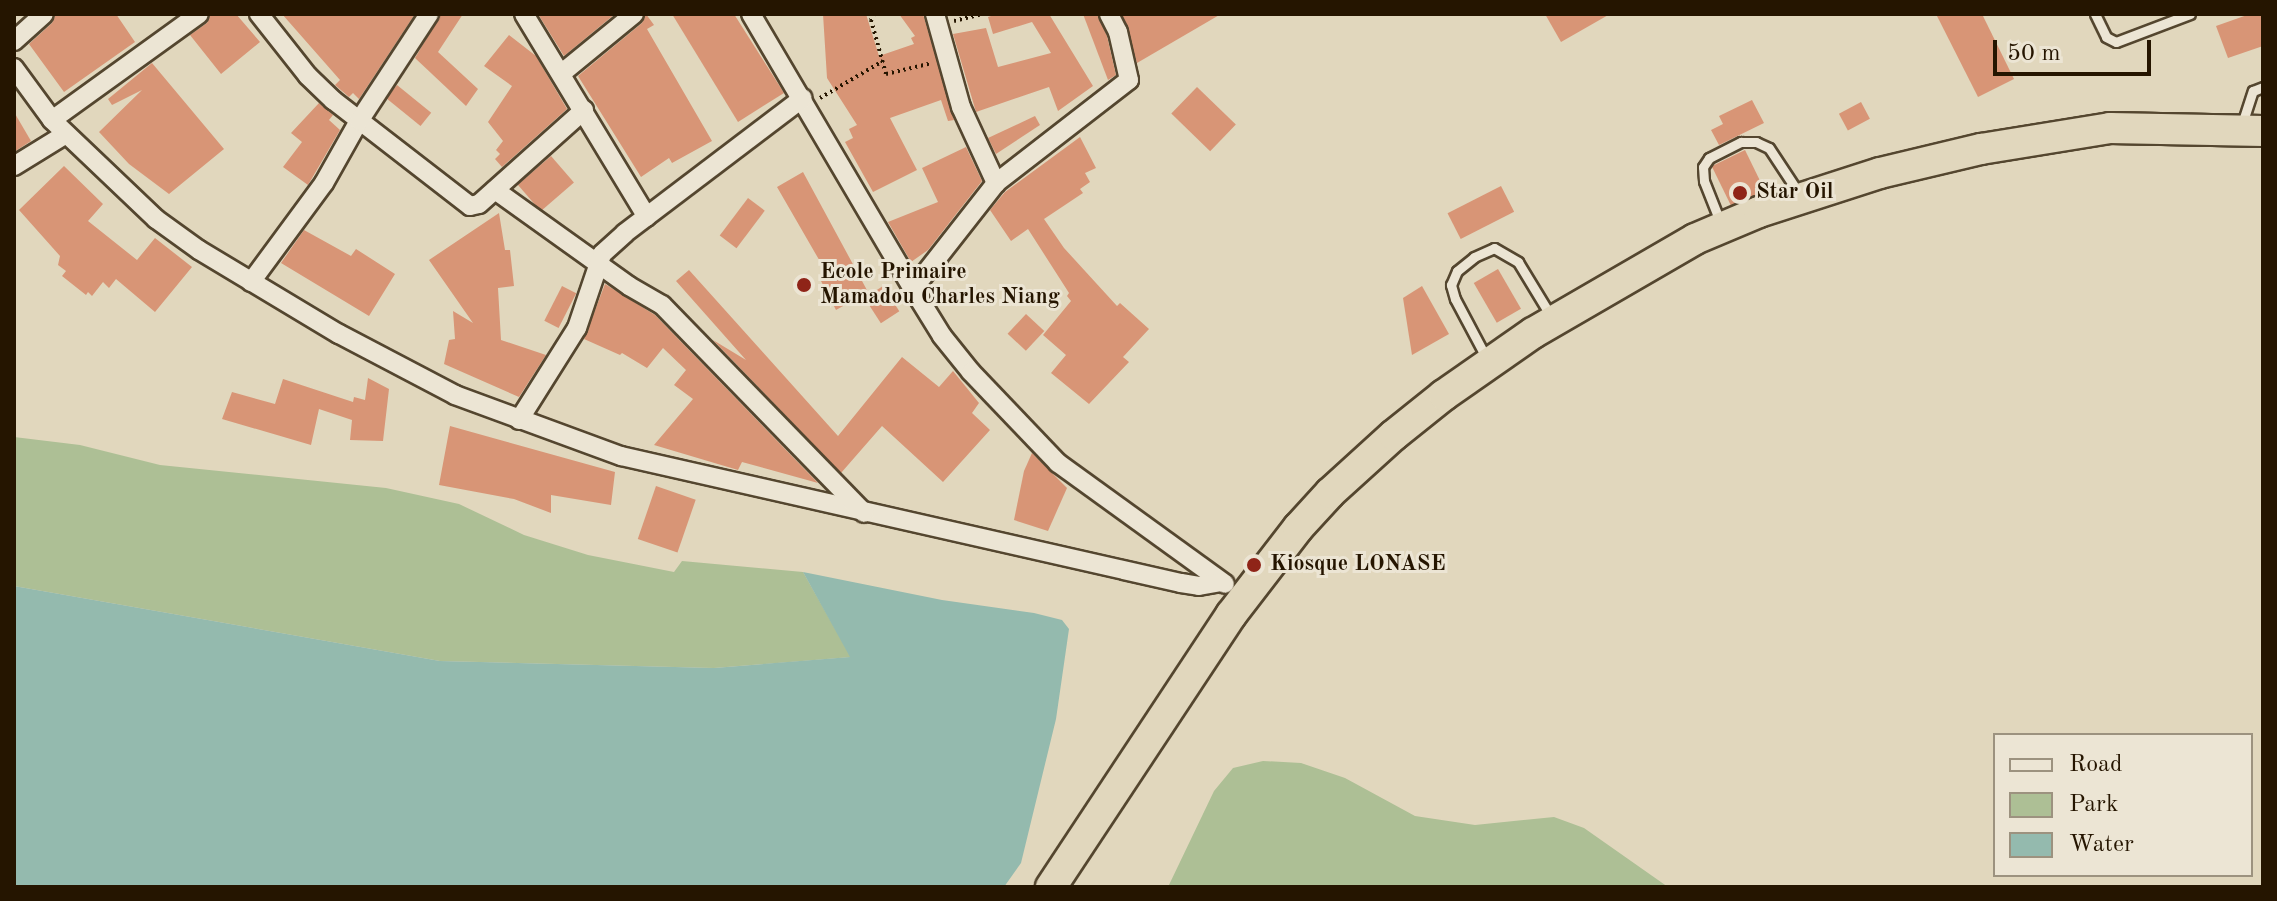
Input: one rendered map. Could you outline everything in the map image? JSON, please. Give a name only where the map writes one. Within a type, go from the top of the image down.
[{"type":"highway","points":[[1051,887],[1233,590],[1330,493],[1394,435],[1489,363],[1554,321],[1649,264],[1723,227],[1801,198],[1935,158],[2031,139],[2110,128],[2251,131]]},
{"type":"street","points":[[14,41],[44,14]]},
{"type":"street","points":[[14,166],[199,14]]},
{"type":"street","points":[[259,14],[308,76],[359,121],[470,206],[479,204],[584,110]]},
{"type":"street","points":[[251,282],[324,183],[359,121],[429,14]]},
{"type":"street","points":[[524,14],[647,217]]},
{"type":"street","points":[[562,73],[634,14]]},
{"type":"street","points":[[751,14],[913,289],[942,336],[971,372],[1058,463],[1233,590]]},
{"type":"street","points":[[913,289],[996,183],[1129,80],[1118,32],[1109,14]]},
{"type":"street","points":[[938,19],[961,107],[979,154],[996,183]]},
{"type":"street","points":[[14,69],[59,127],[156,219],[251,282],[431,384],[519,420],[621,456],[1181,583],[1233,590]]},
{"type":"street","points":[[519,420],[577,328],[598,262],[613,243],[805,101]]},
{"type":"street","points":[[495,190],[662,305],[865,513]]},
{"type":"lane","points":[[2095,14],[2106,37],[2116,42],[2190,14]]},
{"type":"lane","points":[[2251,131],[2253,91],[2263,87]]},
{"type":"lane","points":[[1723,227],[1704,181],[1703,167],[1709,158],[1741,142],[1756,142],[1769,148],[1801,198]]},
{"type":"lane","points":[[1489,363],[1455,299],[1451,285],[1457,271],[1474,257],[1494,248],[1518,262],[1554,321]]},
{"type":"path","points":[[874,14],[871,20],[886,74],[950,58]]},
{"type":"path","points":[[938,19],[982,14]]},
{"type":"path","points":[[805,101],[883,61]]},
{"type":"green space","points":[[14,437],[80,445],[160,465],[386,488],[459,504],[524,535],[588,555],[674,572],[682,561],[803,572],[851,657],[714,668],[440,661],[14,586]]},
{"type":"green space","points":[[1263,761],[1301,763],[1345,778],[1415,816],[1475,825],[1554,817],[1584,828],[1668,887],[1168,887],[1214,791],[1233,768]]},
{"type":"water","points":[[803,572],[942,600],[1034,613],[1062,620],[1069,629],[1056,719],[1021,863],[1004,887],[14,887],[14,586],[440,661],[714,668],[850,657]]},
{"type":"building","points":[[56,14],[116,14],[135,42],[64,92],[29,44],[52,23]]},
{"type":"building","points":[[211,14],[236,14],[260,42],[221,74],[190,35],[207,23]]},
{"type":"building","points":[[282,14],[415,14],[359,99],[353,93],[349,97],[335,85],[340,80]]},
{"type":"building","points":[[441,14],[463,14],[438,52],[478,89],[466,106],[415,58]]},
{"type":"building","points":[[538,14],[615,14],[564,56]]},
{"type":"building","points":[[646,14],[654,25],[647,29],[712,141],[672,163],[669,158],[641,177],[578,76],[642,23]]},
{"type":"building","points":[[672,14],[734,14],[784,93],[738,122]]},
{"type":"building","points":[[823,14],[866,14],[879,56],[914,44],[911,38],[915,36],[899,14],[923,14],[954,120],[948,121],[941,100],[890,118],[917,170],[873,192],[845,142],[853,138],[849,129],[857,125],[827,78]]},
{"type":"building","points":[[997,14],[1049,14],[1093,86],[1058,111],[1049,87],[976,112],[953,34],[986,28],[998,67],[1051,53],[1032,22],[993,34],[988,17]]},
{"type":"building","points":[[1083,14],[1097,14],[1107,36],[1116,75],[1108,80]]},
{"type":"building","points":[[1122,14],[1221,14],[1137,63]]},
{"type":"building","points":[[1545,14],[1610,14],[1561,42]]},
{"type":"building","points":[[1936,14],[1982,14],[2014,79],[1978,97]]},
{"type":"building","points":[[2250,14],[2263,14],[2263,46],[2228,58],[2216,26]]},
{"type":"building","points":[[509,35],[536,56],[567,109],[502,167],[495,159],[500,154],[496,150],[503,141],[488,122],[512,86],[484,66]]},
{"type":"building","points":[[152,63],[224,149],[169,194],[129,164],[99,132],[142,90],[112,105],[108,99]]},
{"type":"building","points":[[397,85],[431,113],[420,126],[386,98]]},
{"type":"building","points":[[1197,87],[1236,125],[1210,151],[1171,114]]},
{"type":"building","points":[[1752,100],[1764,123],[1719,145],[1711,130],[1723,124],[1719,116]]},
{"type":"building","points":[[1861,102],[1870,119],[1848,131],[1839,114]]},
{"type":"building","points":[[319,103],[333,115],[329,120],[340,130],[308,185],[283,167],[302,142],[291,133]]},
{"type":"building","points":[[14,112],[31,141],[14,152]]},
{"type":"building","points":[[1035,116],[1040,125],[996,154],[988,138]]},
{"type":"building","points":[[1080,137],[1096,168],[1085,173],[1090,182],[1080,189],[1083,193],[1044,219],[1064,248],[1117,306],[1120,303],[1149,329],[1123,357],[1129,362],[1089,404],[1051,373],[1066,355],[1043,335],[1071,301],[1067,296],[1069,293],[1028,229],[1011,241],[990,210],[1005,192]]},
{"type":"building","points":[[966,147],[982,181],[928,250],[911,262],[888,222],[938,202],[922,168]]},
{"type":"building","points":[[1745,150],[1765,191],[1732,208],[1712,166]]},
{"type":"building","points":[[551,156],[574,182],[541,211],[518,185]]},
{"type":"building","points":[[64,166],[103,204],[88,221],[137,260],[155,238],[192,267],[155,312],[116,279],[109,288],[103,282],[92,296],[88,292],[86,295],[62,276],[66,271],[58,265],[60,256],[19,210]]},
{"type":"building","points":[[803,172],[868,292],[836,310],[821,281],[829,277],[777,187]]},
{"type":"building","points":[[1501,186],[1514,212],[1461,239],[1448,213]]},
{"type":"building","points":[[748,198],[765,211],[736,248],[720,236]]},
{"type":"building","points":[[499,213],[505,250],[510,250],[514,286],[498,288],[501,340],[546,355],[519,397],[444,364],[449,340],[455,339],[453,311],[473,323],[429,260]]},
{"type":"building","points":[[304,230],[351,256],[356,249],[395,274],[369,316],[281,263]]},
{"type":"building","points":[[1498,269],[1521,309],[1497,323],[1474,283]]},
{"type":"building","points":[[689,270],[838,436],[902,357],[939,387],[953,371],[979,403],[972,413],[990,430],[943,482],[882,426],[841,473],[713,340],[746,360],[676,281]]},
{"type":"building","points":[[605,284],[655,315],[818,483],[742,462],[738,470],[654,445],[693,399],[674,385],[686,370],[663,348],[647,368],[622,353],[620,355],[584,339]]},
{"type":"building","points":[[562,286],[576,293],[559,328],[544,321]]},
{"type":"building","points":[[883,286],[899,311],[881,323],[865,298]]},
{"type":"building","points":[[1422,286],[1449,334],[1412,355],[1403,298]]},
{"type":"building","points":[[1026,314],[1044,331],[1026,351],[1008,334]]},
{"type":"building","points":[[368,378],[389,389],[383,441],[350,440],[352,420],[319,409],[311,445],[222,419],[232,392],[275,404],[283,379],[353,402],[354,397],[365,400]]},
{"type":"building","points":[[450,426],[615,472],[611,505],[551,495],[551,513],[514,499],[439,485]]},
{"type":"building","points":[[1032,453],[1067,488],[1048,531],[1014,520],[1024,471]]},
{"type":"building","points":[[656,486],[696,500],[677,553],[638,539]]},
{"type":"place","name":"Star Oil","points":[[1740,193]]},
{"type":"place","name":"Ecole Primaire Mamadou Charles Niang","points":[[804,285]]},
{"type":"place","name":"Kiosque LONASE","points":[[1254,565]]}]
